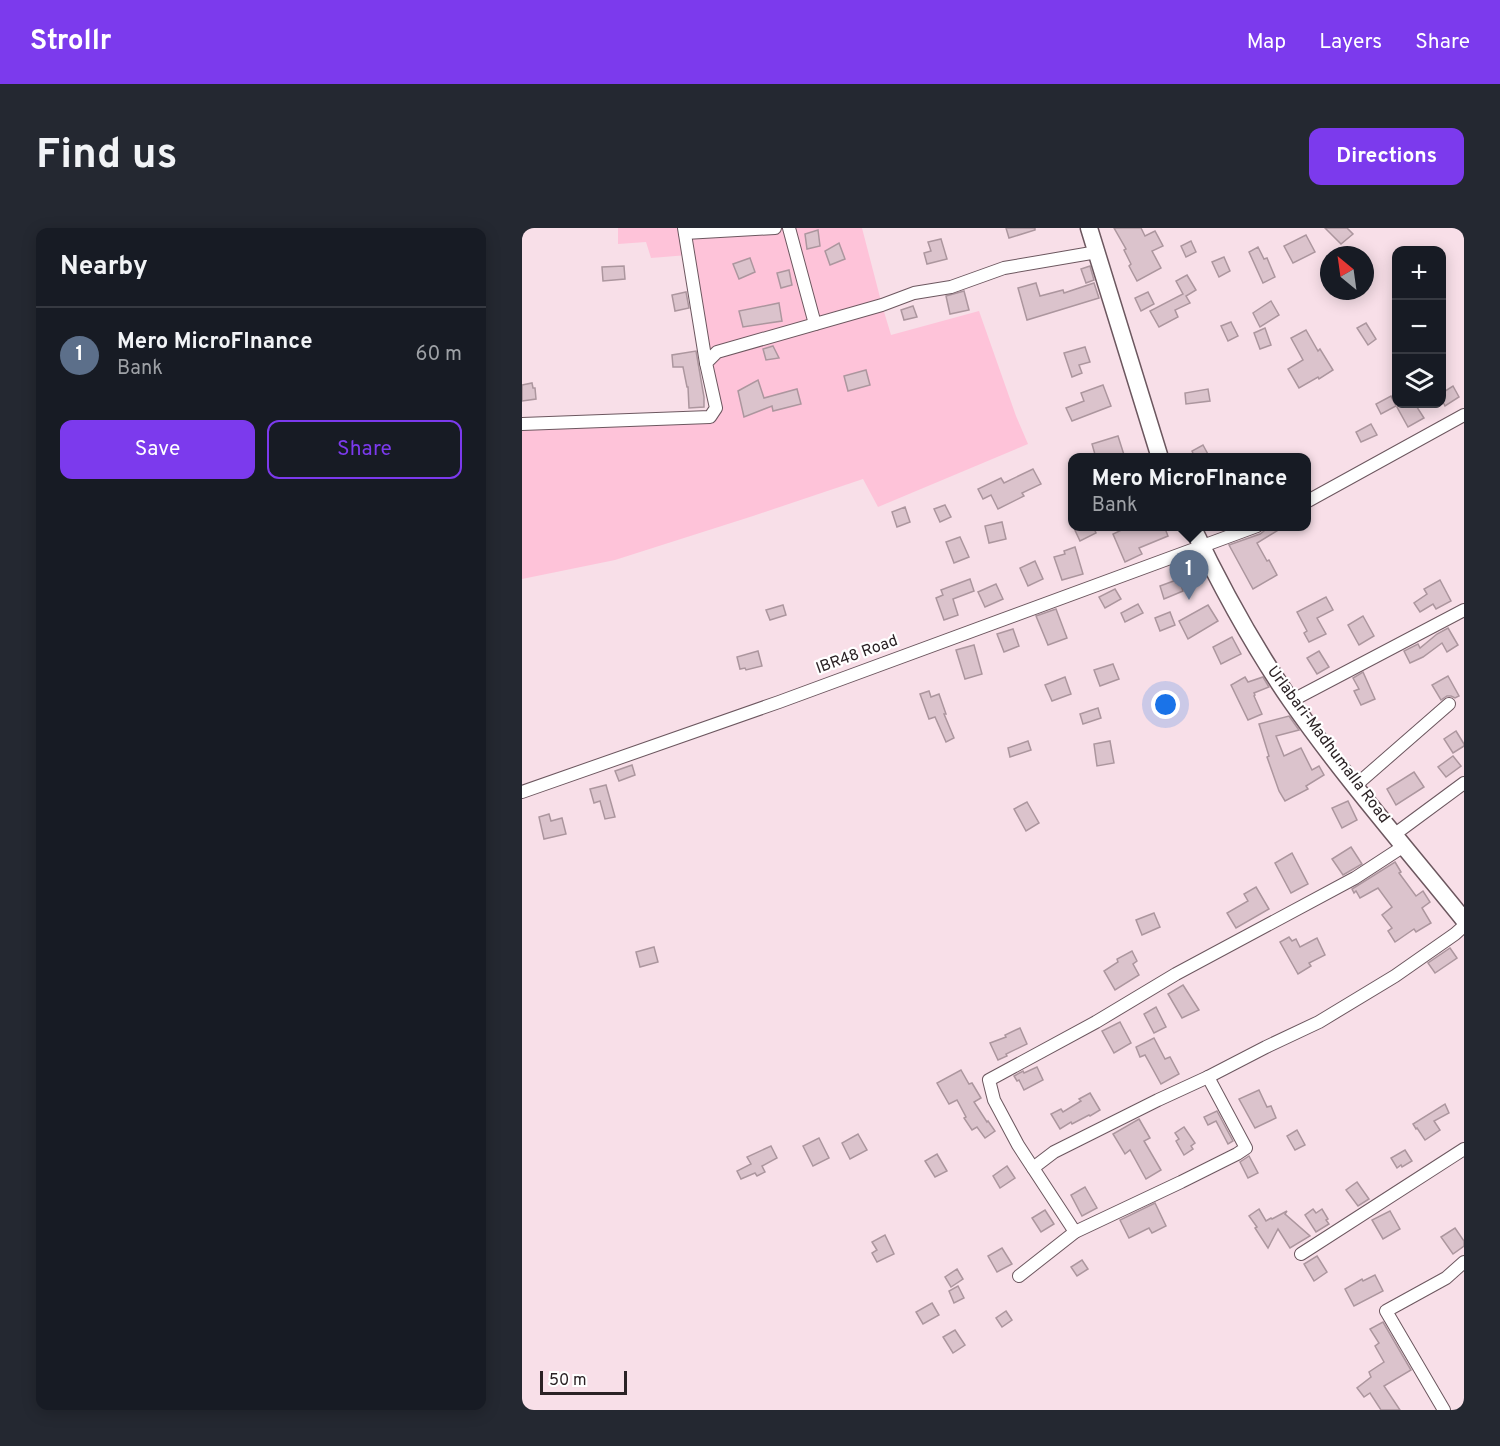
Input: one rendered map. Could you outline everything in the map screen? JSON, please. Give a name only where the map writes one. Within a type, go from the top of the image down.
[{"type":"main road","points":[[1089,228],[1159,453]]},
{"type":"main road","name":"Urlabari-Madhumalla Road","points":[[1194,531],[1252,639],[1291,701],[1355,786],[1464,920]]},
{"type":"street","points":[[522,424],[711,417],[716,408],[706,363],[685,231],[775,228]]},
{"type":"street","points":[[789,228],[815,324]]},
{"type":"street","points":[[706,363],[717,352],[882,305],[914,293],[951,287],[1004,268],[1097,252]]},
{"type":"street","points":[[1311,499],[1464,415]]},
{"type":"street","name":"IBR48 Road","points":[[522,792],[779,702],[1244,531]]},
{"type":"street","points":[[1291,701],[1464,610]]},
{"type":"street","points":[[1355,786],[1449,705]]},
{"type":"street","points":[[1075,1232],[1018,1145],[994,1100],[989,1080],[1096,1022],[1176,974],[1355,878],[1464,783]]},
{"type":"street","points":[[1033,1168],[1054,1152],[1319,1022],[1395,976],[1464,926]]},
{"type":"street","points":[[1018,1276],[1075,1232],[1181,1182],[1246,1148],[1208,1077]]},
{"type":"street","points":[[1301,1254],[1464,1149]]},
{"type":"street","points":[[1444,1410],[1386,1311],[1446,1278],[1464,1262]]},
{"type":"shaded area","points":[[618,228],[862,228],[891,335],[979,311],[1028,444],[878,507],[863,479],[615,560],[522,579],[522,424],[710,417],[716,408],[688,255],[651,258],[646,242],[618,244]]},
{"type":"building","points":[[1006,228],[1035,228],[1035,230],[1009,238]]},
{"type":"building","points":[[1114,228],[1141,228],[1145,236],[1155,231],[1163,246],[1152,251],[1161,268],[1137,281],[1129,266],[1131,264],[1124,250],[1126,249]]},
{"type":"building","points":[[1325,228],[1347,228],[1353,234],[1341,244]]},
{"type":"building","points":[[818,230],[820,246],[807,249],[805,234]]},
{"type":"building","points":[[1306,235],[1315,252],[1293,263],[1284,246]]},
{"type":"building","points":[[941,239],[947,259],[927,264],[924,253],[931,251],[928,242]]},
{"type":"building","points":[[1191,241],[1196,252],[1186,257],[1181,246]]},
{"type":"building","points":[[839,243],[845,259],[830,265],[825,251]]},
{"type":"building","points":[[1258,247],[1264,259],[1267,258],[1275,277],[1263,283],[1249,252]]},
{"type":"building","points":[[1224,257],[1230,271],[1219,277],[1212,262]]},
{"type":"building","points":[[750,258],[755,272],[739,279],[733,264]]},
{"type":"building","points":[[624,266],[625,279],[603,281],[602,267]]},
{"type":"building","points":[[1090,266],[1094,280],[1086,283],[1081,269]]},
{"type":"building","points":[[789,270],[792,285],[781,288],[777,273]]},
{"type":"building","points":[[1187,275],[1196,290],[1186,296],[1190,303],[1175,310],[1178,317],[1159,327],[1150,311],[1183,294],[1176,281]]},
{"type":"building","points":[[1036,283],[1040,296],[1063,290],[1064,293],[1094,283],[1099,298],[1027,320],[1018,288]]},
{"type":"building","points":[[964,291],[969,310],[950,314],[946,296]]},
{"type":"building","points":[[686,292],[689,308],[675,311],[672,295]]},
{"type":"building","points":[[1148,292],[1154,304],[1141,311],[1135,298]]},
{"type":"building","points":[[1271,301],[1279,315],[1260,327],[1253,313]]},
{"type":"building","points":[[779,303],[782,321],[743,327],[739,311]]},
{"type":"building","points":[[913,306],[917,317],[904,320],[901,310]]},
{"type":"building","points":[[1231,322],[1238,336],[1228,341],[1221,326]]},
{"type":"building","points":[[1366,323],[1376,339],[1368,345],[1357,328]]},
{"type":"building","points":[[1265,328],[1271,345],[1260,349],[1254,333]]},
{"type":"building","points":[[1306,330],[1318,351],[1320,349],[1333,370],[1299,388],[1288,369],[1303,360],[1291,338]]},
{"type":"building","points":[[773,346],[779,358],[766,360],[763,349]]},
{"type":"building","points":[[1085,347],[1090,362],[1079,365],[1082,373],[1072,377],[1064,353]]},
{"type":"building","points":[[696,351],[704,407],[689,408],[688,387],[683,367],[673,367],[672,355]]},
{"type":"building","points":[[866,370],[870,385],[848,391],[844,376]]},
{"type":"building","points":[[758,380],[764,398],[797,389],[801,404],[773,411],[772,406],[744,417],[738,391]]},
{"type":"building","points":[[532,383],[536,399],[522,401],[522,385]]},
{"type":"building","points":[[1103,385],[1111,406],[1072,421],[1066,408],[1084,401],[1081,393]]},
{"type":"building","points":[[1453,386],[1459,397],[1446,405],[1446,390]]},
{"type":"building","points":[[1208,389],[1210,401],[1186,404],[1185,393]]},
{"type":"building","points":[[1391,396],[1392,398],[1392,408],[1381,414],[1376,404]]},
{"type":"building","points":[[1398,408],[1418,408],[1424,418],[1408,427]]},
{"type":"building","points":[[1371,424],[1377,435],[1361,442],[1356,432]]},
{"type":"building","points":[[1118,436],[1123,453],[1095,453],[1092,444]]},
{"type":"building","points":[[1203,445],[1207,453],[1193,453],[1192,451]]},
{"type":"building","points":[[1033,469],[1041,484],[1022,493],[1024,496],[998,509],[991,495],[983,499],[978,489],[1001,478],[1004,483]]},
{"type":"building","points":[[945,505],[951,517],[940,522],[934,509]]},
{"type":"building","points":[[905,507],[910,522],[897,527],[892,512]]},
{"type":"building","points":[[1002,522],[1006,539],[989,543],[985,526]]},
{"type":"building","points":[[1075,531],[1095,531],[1096,533],[1080,541]]},
{"type":"building","points":[[1119,531],[1166,531],[1168,536],[1139,548],[1142,554],[1125,562],[1113,534]]},
{"type":"building","points":[[1264,531],[1277,531],[1257,543],[1277,575],[1253,589],[1229,545]]},
{"type":"building","points":[[960,537],[969,557],[954,563],[946,542]]},
{"type":"building","points":[[1075,547],[1083,574],[1062,580],[1054,557],[1065,554],[1064,551]]},
{"type":"building","points":[[1035,561],[1043,579],[1028,586],[1020,568]]},
{"type":"building","points":[[970,579],[974,591],[953,599],[958,615],[944,620],[936,598],[943,595],[941,590]]},
{"type":"building","points":[[1179,579],[1183,591],[1164,599],[1160,586]]},
{"type":"building","points":[[1440,580],[1451,601],[1436,609],[1433,604],[1420,612],[1414,603],[1427,594],[1424,589]]},
{"type":"building","points":[[996,584],[1003,599],[985,607],[978,592]]},
{"type":"building","points":[[1115,589],[1121,599],[1105,608],[1099,597]]},
{"type":"building","points":[[1326,597],[1333,610],[1317,618],[1326,634],[1309,642],[1304,633],[1307,631],[1297,612]]},
{"type":"building","points":[[1138,604],[1143,613],[1125,622],[1121,613]]},
{"type":"building","points":[[783,605],[786,615],[770,620],[766,610]]},
{"type":"building","points":[[1208,605],[1218,621],[1188,639],[1179,621]]},
{"type":"building","points":[[1056,609],[1067,638],[1048,645],[1036,616]]},
{"type":"building","points":[[1170,612],[1175,625],[1160,631],[1155,618]]},
{"type":"building","points":[[1363,616],[1374,636],[1359,645],[1348,625]]},
{"type":"building","points":[[1448,628],[1458,645],[1447,652],[1442,643],[1423,657],[1410,663],[1404,651],[1418,644],[1420,648]]},
{"type":"building","points":[[1013,629],[1019,646],[1004,652],[997,634]]},
{"type":"building","points":[[1232,637],[1241,654],[1221,664],[1213,647]]},
{"type":"building","points":[[974,645],[982,674],[965,679],[956,650]]},
{"type":"building","points":[[758,651],[762,666],[746,670],[745,668],[740,669],[737,657]]},
{"type":"building","points":[[1319,651],[1329,667],[1317,674],[1307,658]]},
{"type":"building","points":[[1113,664],[1119,679],[1100,686],[1094,670]]},
{"type":"building","points":[[1363,672],[1375,699],[1361,705],[1354,691],[1359,689],[1353,678]]},
{"type":"building","points":[[1448,676],[1459,696],[1455,698],[1447,696],[1441,700],[1432,685]]},
{"type":"building","points":[[1065,677],[1071,694],[1052,701],[1045,685]]},
{"type":"building","points":[[1245,677],[1248,682],[1263,677],[1269,687],[1254,693],[1262,714],[1248,720],[1231,685]]},
{"type":"building","points":[[929,691],[931,697],[939,694],[954,738],[946,742],[935,717],[929,719],[920,694]]},
{"type":"building","points":[[1098,708],[1101,718],[1083,724],[1080,714]]},
{"type":"building","points":[[1289,716],[1299,730],[1276,736],[1284,756],[1301,748],[1312,770],[1319,766],[1324,775],[1306,786],[1308,789],[1285,801],[1267,757],[1269,756],[1259,724]]},
{"type":"building","points":[[1456,731],[1464,746],[1453,753],[1444,739]]},
{"type":"building","points":[[1028,741],[1031,750],[1010,757],[1008,748]]},
{"type":"building","points":[[1110,741],[1114,763],[1097,766],[1094,744]]},
{"type":"building","points":[[1453,756],[1461,766],[1446,777],[1438,767]]},
{"type":"building","points":[[632,765],[635,775],[619,781],[615,771]]},
{"type":"building","points":[[1414,772],[1424,787],[1396,805],[1387,789]]},
{"type":"building","points":[[606,785],[615,817],[605,819],[600,801],[594,803],[590,789]]},
{"type":"building","points":[[1348,801],[1357,820],[1342,828],[1332,808]]},
{"type":"building","points":[[1027,802],[1039,823],[1026,831],[1014,809]]},
{"type":"building","points":[[549,814],[551,821],[562,818],[566,834],[544,839],[539,817]]},
{"type":"building","points":[[1351,847],[1362,864],[1343,875],[1332,859]]},
{"type":"building","points":[[1292,853],[1308,884],[1291,893],[1275,863]]},
{"type":"building","points":[[1395,862],[1401,872],[1399,873],[1416,896],[1423,891],[1430,902],[1422,908],[1431,923],[1416,932],[1414,929],[1395,942],[1388,931],[1392,928],[1382,915],[1392,907],[1378,888],[1360,898],[1352,889]]},
{"type":"building","points":[[1256,887],[1269,909],[1236,928],[1227,913],[1248,901],[1244,894]]},
{"type":"building","points":[[1154,913],[1160,927],[1142,935],[1136,920]]},
{"type":"building","points":[[1289,937],[1292,941],[1296,939],[1300,947],[1317,938],[1325,955],[1309,963],[1311,966],[1298,974],[1280,942]]},
{"type":"building","points":[[654,947],[658,962],[640,967],[636,952]]},
{"type":"building","points":[[1450,948],[1457,958],[1435,973],[1428,963]]},
{"type":"building","points":[[1132,951],[1137,961],[1133,964],[1139,975],[1115,990],[1104,971],[1118,962],[1117,959]]},
{"type":"building","points":[[1183,985],[1199,1010],[1182,1018],[1168,994]]},
{"type":"building","points":[[1156,1007],[1166,1027],[1154,1033],[1144,1014]]},
{"type":"building","points":[[1120,1022],[1131,1043],[1114,1053],[1102,1031]]},
{"type":"building","points":[[1020,1028],[1027,1044],[998,1060],[990,1043]]},
{"type":"building","points":[[1154,1038],[1165,1059],[1170,1057],[1179,1074],[1161,1084],[1145,1055],[1140,1057],[1136,1047]]},
{"type":"building","points":[[1037,1067],[1043,1080],[1024,1090],[1014,1076]]},
{"type":"building","points":[[961,1070],[981,1098],[974,1102],[995,1131],[985,1138],[977,1127],[972,1130],[957,1100],[949,1104],[937,1083]]},
{"type":"building","points":[[1259,1090],[1267,1107],[1271,1106],[1276,1118],[1255,1128],[1239,1099]]},
{"type":"building","points":[[1090,1093],[1100,1110],[1060,1129],[1051,1114],[1061,1109],[1063,1112]]},
{"type":"building","points":[[1445,1104],[1449,1113],[1434,1121],[1440,1130],[1425,1140],[1413,1124]]},
{"type":"building","points":[[1217,1111],[1233,1141],[1228,1144],[1216,1121],[1208,1125],[1204,1117]]},
{"type":"building","points":[[1139,1119],[1150,1138],[1144,1141],[1161,1170],[1146,1179],[1130,1150],[1125,1154],[1113,1134]]},
{"type":"building","points":[[1184,1127],[1195,1143],[1191,1146],[1193,1149],[1184,1155],[1176,1141],[1179,1139],[1175,1133]]},
{"type":"building","points":[[1297,1130],[1305,1145],[1295,1150],[1287,1136]]},
{"type":"building","points":[[858,1134],[867,1150],[850,1159],[842,1143]]},
{"type":"building","points":[[819,1138],[829,1158],[813,1166],[803,1146]]},
{"type":"building","points":[[771,1146],[777,1158],[762,1166],[765,1172],[757,1176],[755,1173],[741,1179],[737,1171],[751,1164],[747,1157]]},
{"type":"building","points":[[1405,1150],[1412,1161],[1397,1168],[1391,1158]]},
{"type":"building","points":[[937,1154],[947,1171],[935,1177],[925,1161]]},
{"type":"building","points":[[1249,1156],[1258,1173],[1248,1178],[1240,1162]]},
{"type":"building","points":[[1007,1166],[1015,1178],[1000,1188],[993,1176]]},
{"type":"building","points":[[1357,1182],[1369,1199],[1358,1206],[1346,1190]]},
{"type":"building","points":[[1085,1187],[1097,1208],[1082,1216],[1071,1195]]},
{"type":"building","points":[[1155,1203],[1166,1226],[1152,1233],[1149,1228],[1129,1238],[1120,1220]]},
{"type":"building","points":[[1259,1209],[1266,1221],[1287,1211],[1285,1214],[1310,1236],[1290,1248],[1278,1229],[1268,1248],[1249,1216]]},
{"type":"building","points":[[1313,1209],[1316,1213],[1322,1209],[1329,1224],[1316,1232],[1305,1215]]},
{"type":"building","points":[[1045,1210],[1054,1224],[1041,1232],[1032,1218]]},
{"type":"building","points":[[1390,1211],[1400,1229],[1383,1239],[1372,1220]]},
{"type":"building","points":[[1455,1228],[1464,1241],[1464,1246],[1453,1254],[1441,1237]]},
{"type":"building","points":[[885,1235],[894,1254],[877,1262],[872,1253],[877,1250],[872,1242]]},
{"type":"building","points":[[1002,1248],[1012,1264],[997,1272],[988,1256]]},
{"type":"building","points":[[1317,1256],[1327,1272],[1314,1281],[1304,1264]]},
{"type":"building","points":[[1082,1260],[1088,1269],[1077,1276],[1071,1267]]},
{"type":"building","points":[[957,1269],[963,1279],[951,1287],[945,1277]]},
{"type":"building","points":[[1375,1275],[1383,1291],[1354,1306],[1345,1289],[1362,1279],[1363,1281]]},
{"type":"building","points":[[958,1286],[964,1298],[954,1303],[949,1291]]},
{"type":"building","points":[[932,1303],[939,1315],[923,1324],[916,1312]]},
{"type":"building","points":[[1006,1311],[1012,1320],[1002,1327],[996,1318]]},
{"type":"building","points":[[1383,1322],[1411,1370],[1384,1386],[1400,1410],[1381,1410],[1370,1393],[1364,1397],[1357,1388],[1371,1377],[1369,1372],[1384,1362],[1375,1346],[1379,1343],[1370,1329]]},
{"type":"building","points":[[955,1330],[965,1345],[953,1353],[943,1337]]},
{"type":"place","name":"Mero MicroFInance","points":[[1189,600]]}]
